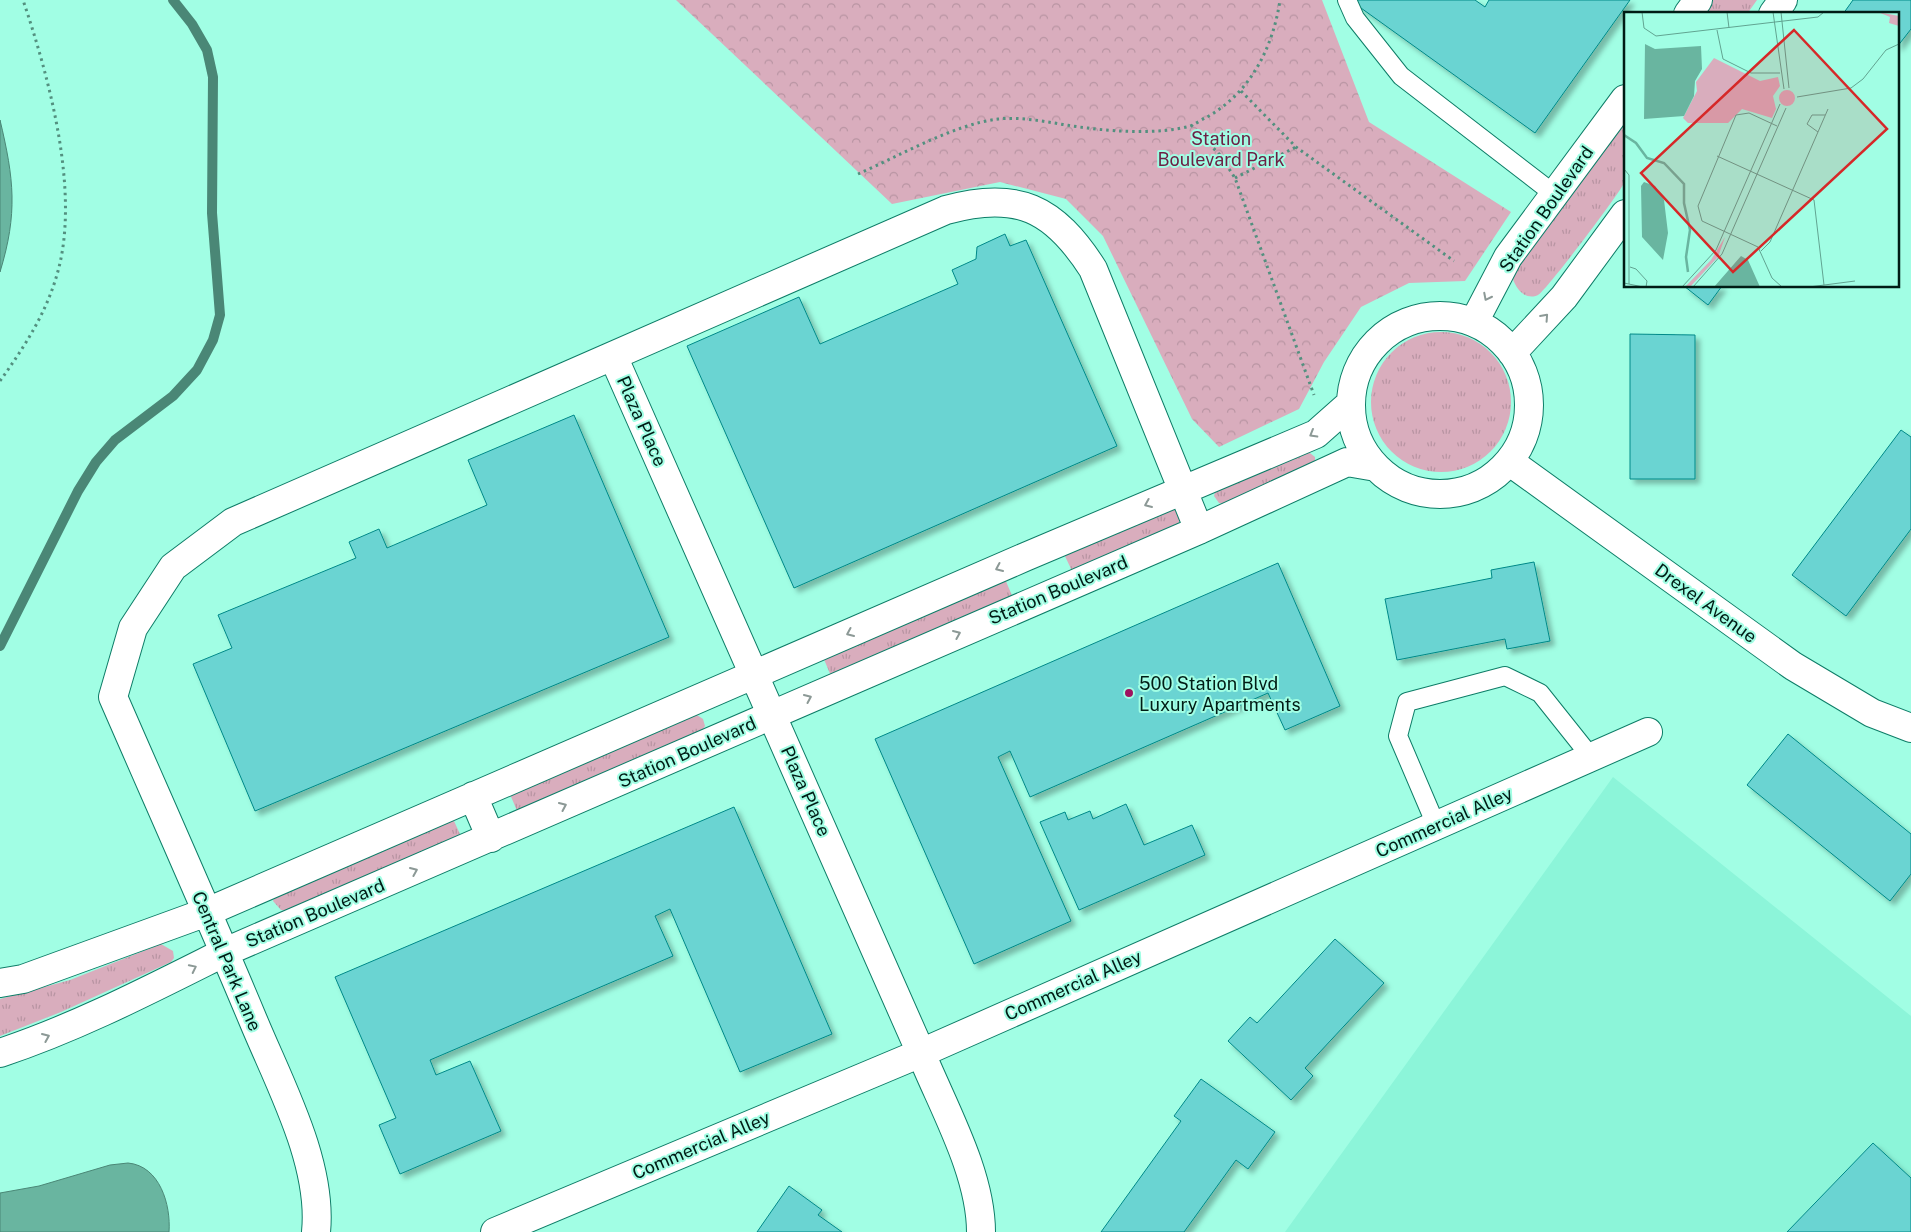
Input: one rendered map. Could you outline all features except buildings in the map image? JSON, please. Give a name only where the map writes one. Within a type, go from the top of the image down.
[{"type":"street","points":[[1689,12],[1698,0]]},
{"type":"street","points":[[1774,12],[1783,0]]},
{"type":"street","name":"Station Boulevard","points":[[1474,322],[1508,257],[1624,100]]},
{"type":"street","points":[[613,356],[946,210],[974,202],[999,201],[1026,206],[1048,218],[1075,241],[1093,269],[1199,530]]},
{"type":"street","points":[[1512,353],[1564,297],[1624,215]]},
{"type":"street","points":[[1446,316],[1474,322],[1495,335],[1512,353],[1526,379],[1530,408],[1524,436],[1510,462],[1491,479],[1469,490],[1444,494],[1419,492],[1396,483],[1376,467],[1362,448],[1356,434],[1351,403],[1356,375],[1370,350],[1391,331],[1417,319],[1446,316]]},
{"type":"street","name":"Plaza Place","points":[[613,356],[756,674],[921,1053],[968,1165],[981,1214],[981,1232]]},
{"type":"street","name":"Central Park Lane","points":[[316,1232],[318,1216],[312,1177],[301,1136],[225,952],[113,697],[133,628],[173,567],[233,522],[613,356]]},
{"type":"street","points":[[0,983],[23,978],[207,912],[1025,557],[1316,434],[1351,403]]},
{"type":"street","name":"Station Boulevard","points":[[0,1053],[36,1041],[107,1011],[225,952],[1199,530],[1347,462],[1376,467]]},
{"type":"street","name":"Drexel Avenue","points":[[1510,462],[1793,666],[1872,713],[1911,728]]},
{"type":"street","points":[[1025,557],[1041,597]]},
{"type":"street","name":"Commercial Alley","points":[[495,1232],[921,1053],[1648,732]]},
{"type":"street","points":[[473,796],[491,838]]},
{"type":"lane","points":[[1347,0],[1355,18],[1401,76],[1554,194]]},
{"type":"lane","points":[[1436,825],[1398,736],[1407,702],[1504,676],[1540,693],[1590,757]]},
{"type":"path","points":[[0,381],[30,339],[46,307],[58,270],[64,232],[66,192],[57,131],[40,54],[23,0]]},
{"type":"path","points":[[858,174],[959,129],[998,119],[1031,119],[1126,132],[1191,126],[1223,108],[1241,91],[1257,69],[1268,47],[1275,26],[1280,0]]},
{"type":"path","points":[[1241,91],[1296,147],[1454,261]]},
{"type":"path","points":[[1191,126],[1220,155],[1235,178],[1314,396]]},
{"type":"path","points":[[1235,178],[1296,147]]},
{"type":"shaded area","points":[[1613,777],[1911,1016],[1911,1232],[1285,1232]]},
{"type":"green space","name":"Station Boulevard Park","points":[[676,0],[1322,0],[1369,122],[1511,212],[1465,281],[1409,283],[1361,307],[1324,362],[1299,409],[1219,447],[1192,419],[1103,236],[1066,199],[1000,182],[892,204]]},
{"type":"green space","points":[[1713,0],[1757,0],[1748,12],[1704,12]]},
{"type":"green space","points":[[1624,122],[1624,183],[1610,204],[1538,295],[1526,295],[1516,287],[1513,279],[1517,268]]},
{"type":"green space","points":[[1441,332],[1455,333],[1468,337],[1490,353],[1506,375],[1510,388],[1510,416],[1506,429],[1490,451],[1468,467],[1455,471],[1441,472],[1427,471],[1414,467],[1392,451],[1376,429],[1372,416],[1371,402],[1372,388],[1376,375],[1392,353],[1414,337],[1427,333]]},
{"type":"green space","points":[[1306,450],[1315,457],[1315,464],[1227,505],[1219,503],[1214,496],[1216,489]]},
{"type":"green space","points":[[1167,509],[1175,509],[1180,520],[1177,527],[1073,573],[1063,552]]},
{"type":"green space","points":[[1005,579],[1013,598],[831,676],[823,657]]},
{"type":"green space","points":[[688,715],[697,715],[703,719],[705,726],[700,734],[518,813],[509,792]]},
{"type":"green space","points":[[448,819],[454,821],[460,834],[459,840],[287,911],[281,910],[273,901],[275,896]]},
{"type":"green space","points":[[161,944],[173,951],[174,958],[171,962],[61,1012],[0,1036],[0,999],[70,980]]},
{"type":"water","points":[[0,120],[11,178],[12,214],[10,232],[0,272]]},
{"type":"water","points":[[128,1163],[148,1171],[156,1179],[168,1210],[169,1232],[0,1232],[0,1193],[39,1186],[110,1165]]},
{"type":"waterway","points":[[0,646],[78,491],[96,462],[115,440],[173,396],[197,370],[213,340],[220,315],[212,213],[213,77],[207,50],[192,24],[173,0]]},
{"type":"place","name":"500 Station Blvd Luxury Apartments","points":[[1129,693]]}]
